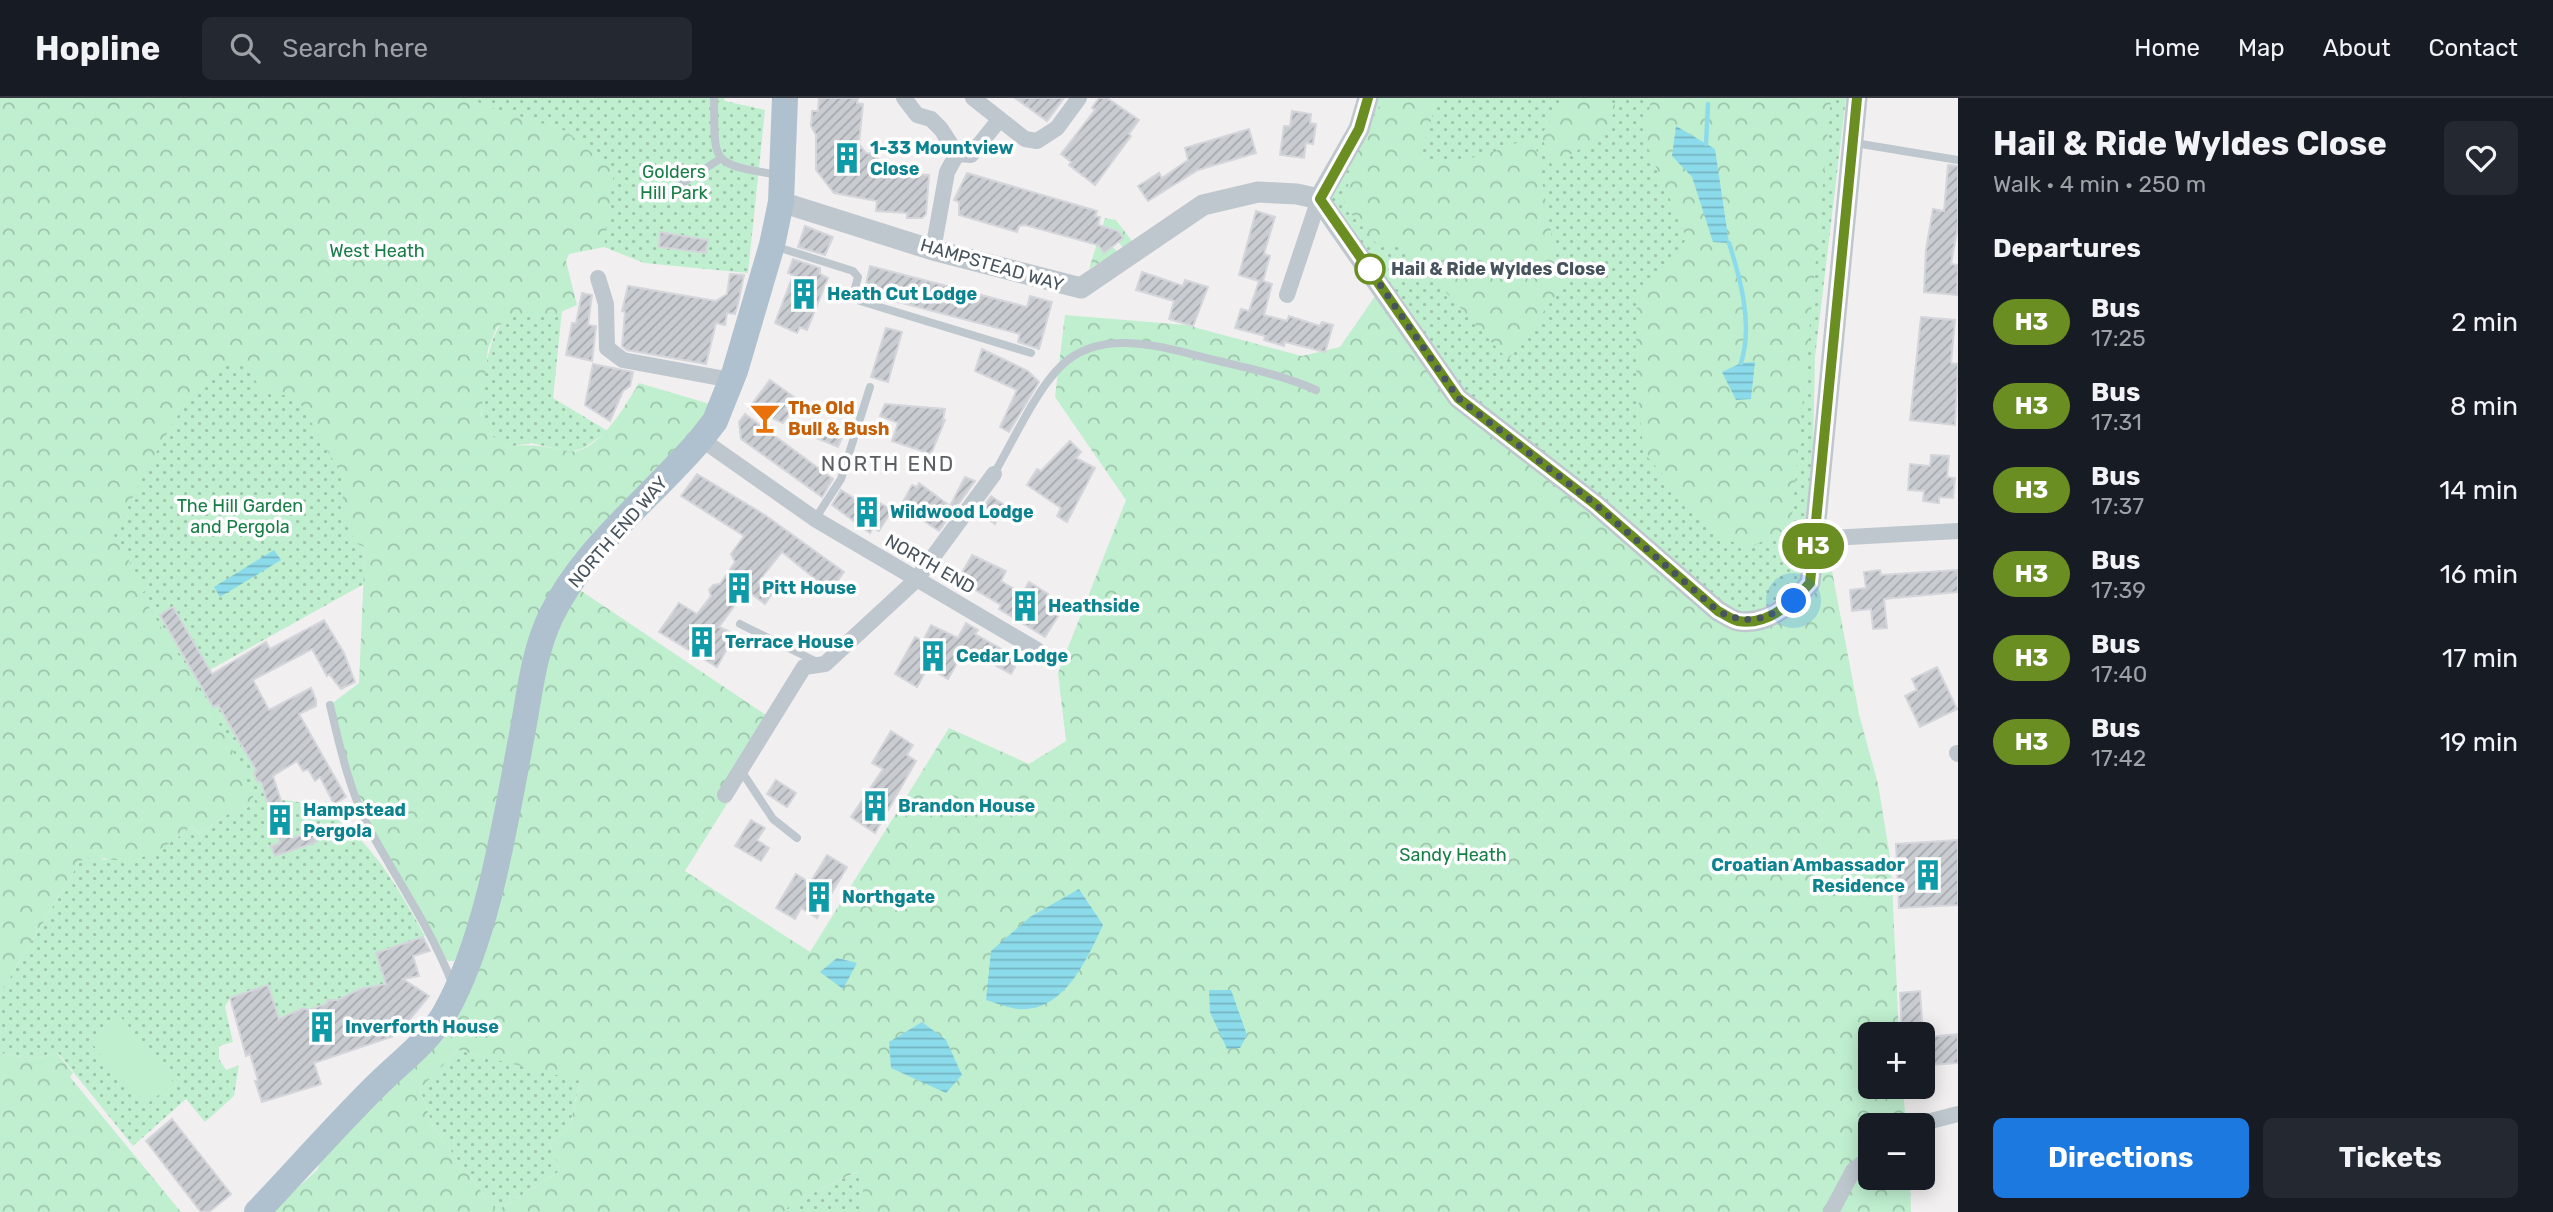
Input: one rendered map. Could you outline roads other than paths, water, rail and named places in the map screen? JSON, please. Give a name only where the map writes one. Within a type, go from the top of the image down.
[{"type":"main road","name":"NORTH END WAY","points":[[257,1212],[375,1087],[454,987],[484,908],[507,810],[536,658],[551,617],[570,584],[601,546],[715,421],[731,380],[772,245],[781,197],[785,98]]},
{"type":"street","points":[[904,98],[917,115],[931,119],[941,129],[957,154]]},
{"type":"street","points":[[973,98],[1025,139],[1037,141],[1057,128],[1079,98]]},
{"type":"street","points":[[1287,295],[1320,199],[1359,129],[1368,98]]},
{"type":"street","points":[[1320,199],[1458,398],[1595,504],[1718,611],[1738,621],[1757,620],[1772,615],[1794,601],[1810,583],[1836,339],[1857,98]]},
{"type":"street","points":[[957,154],[971,155],[999,120]]},
{"type":"street","points":[[933,250],[947,172],[957,154]]},
{"type":"street","name":"HAMPSTEAD WAY","points":[[781,197],[933,250],[1081,288],[1203,205],[1258,192],[1297,194],[1320,199]]},
{"type":"street","points":[[598,278],[606,304],[607,348],[612,355],[623,360],[731,380]]},
{"type":"street","name":"NORTH END","points":[[701,439],[815,519],[1037,649]]},
{"type":"street","points":[[725,795],[804,667],[823,664],[848,646],[916,580],[993,474]]},
{"type":"street","points":[[1813,539],[1958,531]]},
{"type":"street","points":[[1935,1120],[1958,1114]]},
{"type":"street","points":[[1831,1212],[1836,1198],[1858,1167]]},
{"type":"lane","points":[[714,98],[713,143],[720,159],[781,197]]},
{"type":"lane","points":[[1852,143],[1958,160]]},
{"type":"lane","points":[[664,195],[720,159]]},
{"type":"lane","points":[[772,245],[853,271],[858,277],[855,288],[860,301],[1031,353]]},
{"type":"lane","points":[[993,474],[1062,364],[1091,348],[1111,344],[1144,344],[1289,378],[1316,390]]},
{"type":"lane","points":[[815,519],[841,479],[870,387]]},
{"type":"lane","points":[[740,624],[823,664]]},
{"type":"lane","points":[[330,705],[343,762],[371,831],[412,898],[454,987]]},
{"type":"lane","points":[[740,769],[774,819],[797,838]]},
{"type":"water","points":[[1676,126],[1715,149],[1729,243],[1713,242],[1692,177],[1672,156]]},
{"type":"water","points":[[1755,362],[1751,399],[1736,400],[1722,372],[1741,363]]},
{"type":"water","points":[[274,550],[281,560],[220,597],[214,587]]},
{"type":"water","points":[[1079,889],[1103,925],[1072,981],[1061,993],[1034,1008],[1018,1009],[986,1000],[991,951],[1030,917]]},
{"type":"water","points":[[837,958],[857,963],[843,989],[820,972]]},
{"type":"water","points":[[1209,990],[1231,990],[1247,1035],[1240,1048],[1227,1049],[1210,1012]]},
{"type":"water","points":[[922,1022],[946,1040],[962,1075],[946,1093],[891,1068],[889,1042]]},
{"type":"waterway","points":[[1706,144],[1708,104]]},
{"type":"waterway","points":[[1729,243],[1738,272],[1746,319],[1741,363]]},
{"type":"place","name":"1-33 Mountview Close","points":[[847,158]]},
{"type":"place","name":"Hail & Ride Wyldes Close","points":[[1370,269]]},
{"type":"place","name":"Heath Cut Lodge","points":[[804,294]]},
{"type":"place","name":"The Old Bull & Bush","points":[[765,418]]},
{"type":"place","name":"Wildwood Lodge","points":[[867,512]]},
{"type":"place","name":"Pitt House","points":[[739,588]]},
{"type":"place","name":"Heathside","points":[[1025,606]]},
{"type":"place","name":"Terrace House","points":[[702,642]]},
{"type":"place","name":"Cedar Lodge","points":[[933,656]]},
{"type":"place","name":"Brandon House","points":[[875,806]]},
{"type":"place","name":"Hampstead Pergola","points":[[280,820]]},
{"type":"place","name":"Croatian Ambassador Residence","points":[[1928,875]]},
{"type":"place","name":"Northgate","points":[[819,897]]},
{"type":"place","name":"Inverforth House","points":[[322,1027]]},
{"type":"district","name":"NORTH END","points":[[888,463]]},
{"type":"park label","name":"Golders Hill Park","points":[[674,182]]},
{"type":"park label","name":"West Heath","points":[[377,251]]},
{"type":"park label","name":"The Hill Garden and Pergola","points":[[240,516]]},
{"type":"park label","name":"Sandy Heath","points":[[1453,855]]}]
